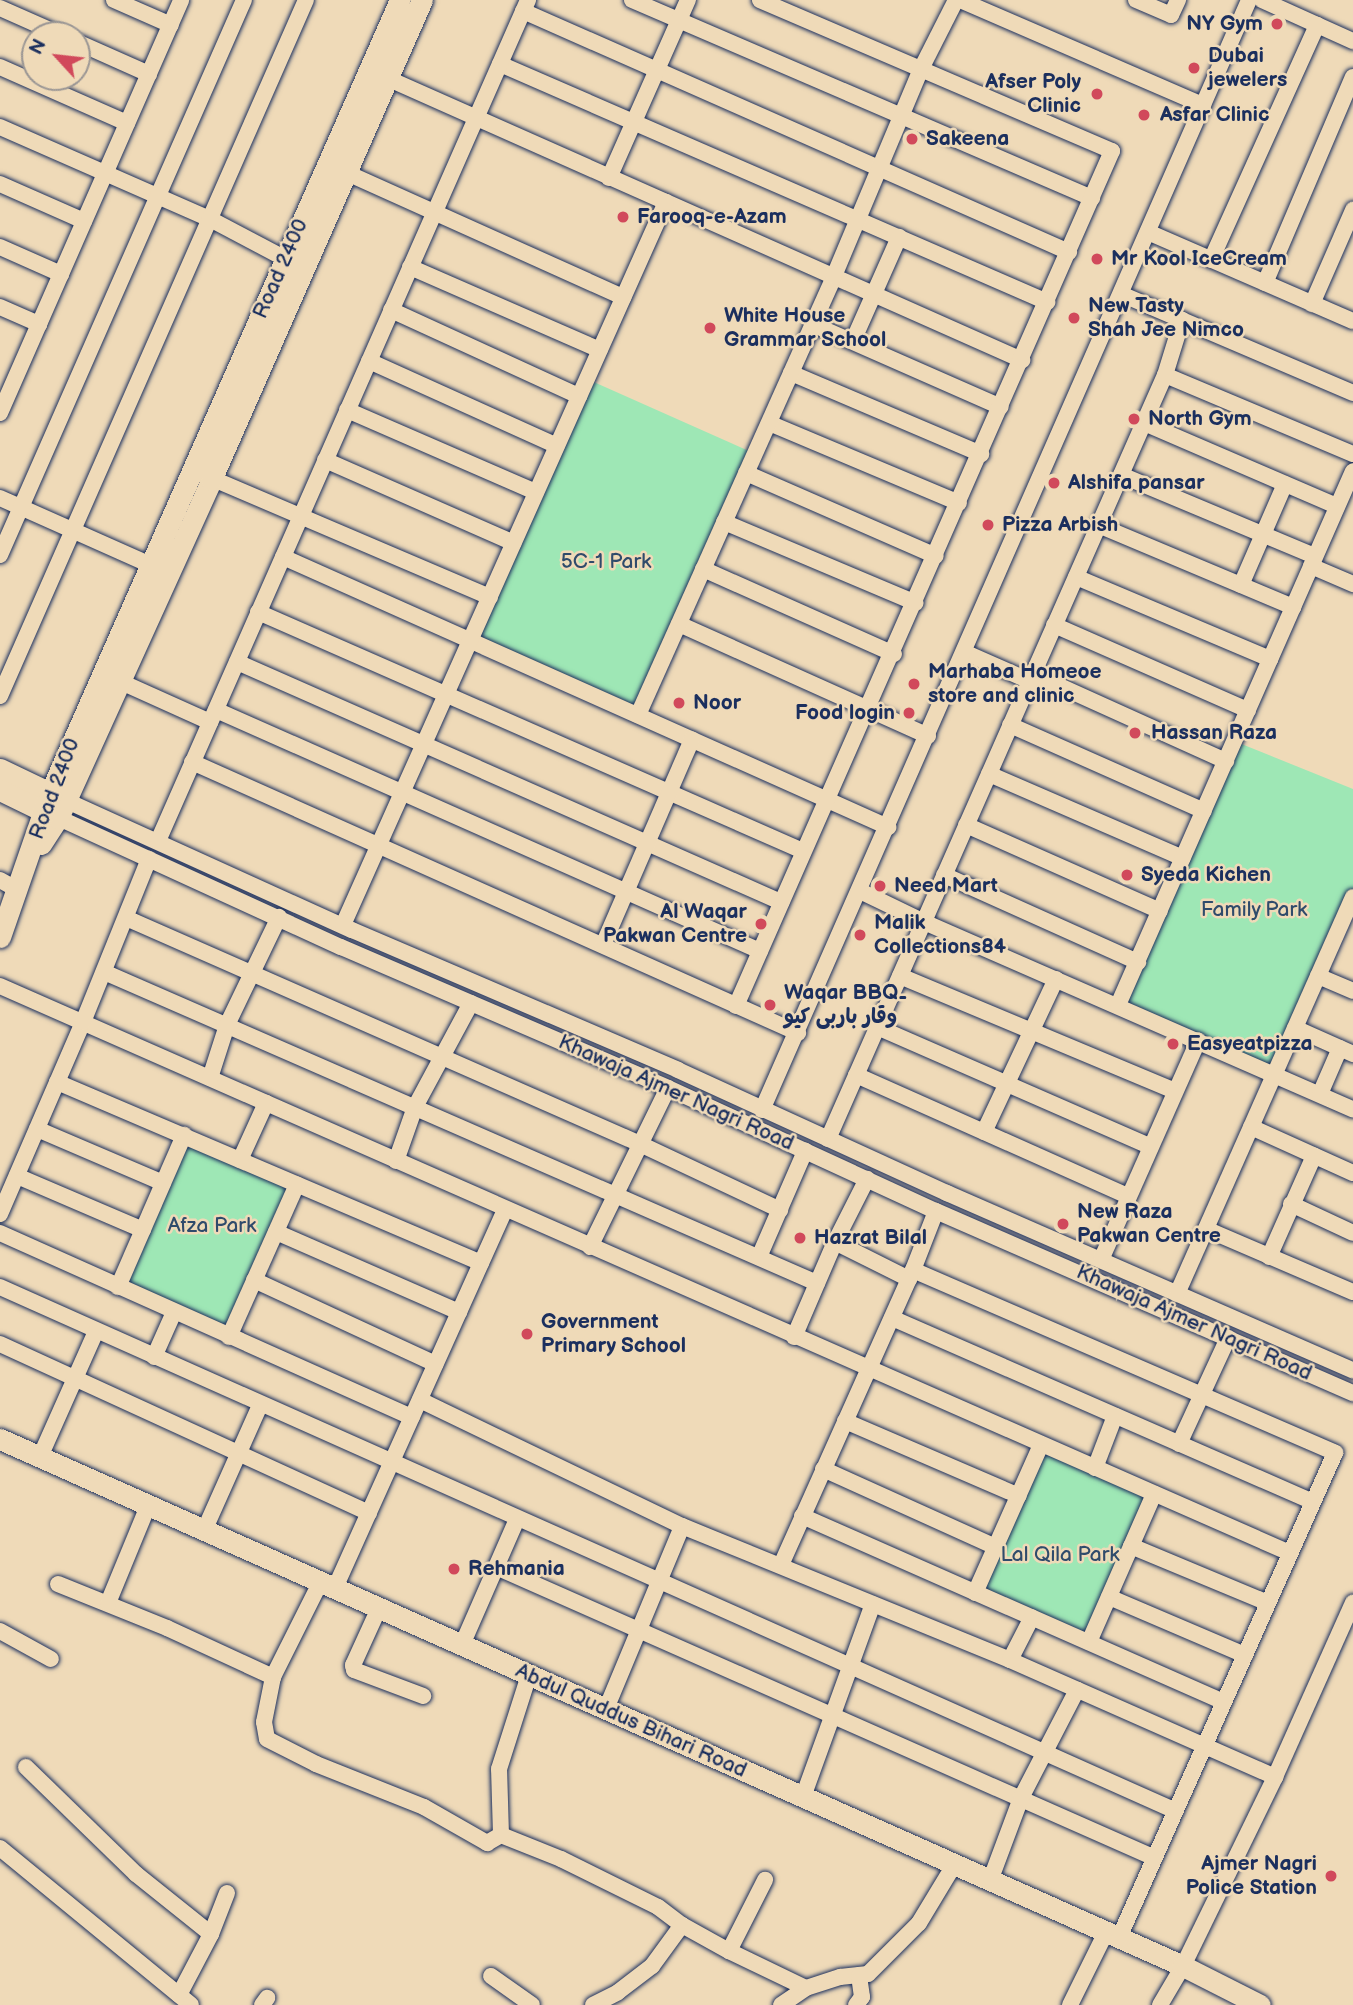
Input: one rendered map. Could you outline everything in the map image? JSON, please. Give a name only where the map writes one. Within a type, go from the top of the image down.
[{"type":"main road","name":"Road 2400","points":[[111,677],[193,468],[400,0]]},
{"type":"main road","name":"Road 2400","points":[[0,937],[9,885],[28,863],[111,677],[211,480],[422,0]]},
{"type":"main road","name":"Khawaja Ajmer Nagri Road","points":[[0,769],[54,805]]},
{"type":"main road","name":"Khawaja Ajmer Nagri Road","points":[[0,790],[54,805]]},
{"type":"main road","name":"Abdul Quddus Bihari Road","points":[[0,1439],[1183,1966],[1260,2005]]},
{"type":"street","points":[[114,0],[170,25]]},
{"type":"street","points":[[0,413],[181,0]]},
{"type":"street","points":[[0,555],[244,0]]},
{"type":"street","points":[[0,696],[306,0]]},
{"type":"street","points":[[632,0],[1092,198]]},
{"type":"street","points":[[609,177],[659,71],[688,0]]},
{"type":"street","points":[[736,1006],[826,799],[894,654],[1112,151],[760,0]]},
{"type":"street","points":[[638,715],[834,276],[921,69],[958,0],[1203,105]]},
{"type":"street","points":[[1136,0],[1171,16],[1178,0]]},
{"type":"street","points":[[762,1110],[1249,0]]},
{"type":"street","points":[[1262,0],[1353,41]]},
{"type":"street","points":[[158,841],[525,6],[659,71],[1069,252]]},
{"type":"street","points":[[0,8],[29,21]]},
{"type":"street","points":[[1211,260],[1317,25]]},
{"type":"street","points":[[91,48],[149,74]]},
{"type":"street","points":[[500,64],[1047,302]]},
{"type":"street","points":[[0,67],[127,123]]},
{"type":"street","points":[[1265,284],[1353,77]]},
{"type":"street","points":[[388,79],[1022,360]]},
{"type":"street","points":[[0,127],[210,219],[286,259]]},
{"type":"street","points":[[347,173],[623,298]]},
{"type":"street","points":[[0,184],[84,221]]},
{"type":"street","points":[[343,925],[666,202]]},
{"type":"street","points":[[1312,304],[1353,210]]},
{"type":"street","points":[[1148,232],[1353,321]]},
{"type":"street","points":[[853,341],[872,293],[900,237]]},
{"type":"street","points":[[0,247],[61,274]]},
{"type":"street","points":[[410,267],[600,350]]},
{"type":"street","points":[[1121,294],[1353,393]]},
{"type":"street","points":[[0,307],[39,324]]},
{"type":"street","points":[[391,310],[579,396]]},
{"type":"street","points":[[828,1139],[1165,375],[1182,320]]},
{"type":"street","points":[[812,324],[1001,407]]},
{"type":"street","points":[[369,361],[557,446]]},
{"type":"street","points":[[0,368],[16,375]]},
{"type":"street","points":[[791,373],[981,454]]},
{"type":"street","points":[[1165,375],[1353,454]]},
{"type":"street","points":[[347,410],[536,492]]},
{"type":"street","points":[[769,422],[959,503]]},
{"type":"street","points":[[1143,423],[1337,506]]},
{"type":"street","points":[[325,460],[514,543]]},
{"type":"street","points":[[193,468],[211,480],[490,597]]},
{"type":"street","points":[[1118,1006],[1353,471]]},
{"type":"street","points":[[746,473],[936,556]]},
{"type":"street","points":[[1121,475],[1263,534],[1353,584]]},
{"type":"street","points":[[1241,585],[1285,484]]},
{"type":"street","points":[[0,498],[153,566]]},
{"type":"street","points":[[724,522],[916,603]]},
{"type":"street","points":[[1098,525],[1293,607]]},
{"type":"street","points":[[283,557],[888,827]]},
{"type":"street","points":[[704,569],[894,654]]},
{"type":"street","points":[[1076,577],[1270,659]]},
{"type":"street","points":[[258,612],[803,851]]},
{"type":"street","points":[[679,624],[928,736]]},
{"type":"street","points":[[1054,625],[1248,710]]},
{"type":"street","points":[[964,652],[1032,678],[1226,761]]},
{"type":"street","points":[[237,662],[781,902]]},
{"type":"street","points":[[111,677],[213,715],[402,794],[760,951]]},
{"type":"street","points":[[1010,725],[1204,811]]},
{"type":"street","points":[[603,945],[692,739]]},
{"type":"street","points":[[192,762],[798,1033]]},
{"type":"street","points":[[989,774],[1183,858]]},
{"type":"street","name":"Khawaja Ajmer Nagri Road","points":[[54,805],[158,841],[1353,1370]]},
{"type":"street","name":"Khawaja Ajmer Nagri Road","points":[[54,805],[149,859],[668,1088],[936,1211],[1353,1392]]},
{"type":"street","points":[[966,825],[1160,911]]},
{"type":"street","points":[[0,1214],[104,972],[149,859]]},
{"type":"street","points":[[944,875],[1138,962]]},
{"type":"street","points":[[860,891],[924,922],[1353,1109]]},
{"type":"street","points":[[1177,1294],[1318,976],[1346,930],[1353,897]]},
{"type":"street","points":[[296,925],[303,906]]},
{"type":"street","points":[[210,1078],[227,1025],[279,917]]},
{"type":"street","points":[[126,918],[439,1058],[640,1144],[780,1210]]},
{"type":"street","points":[[104,972],[817,1283]]},
{"type":"street","points":[[900,976],[1175,1091]]},
{"type":"street","points":[[1318,976],[1353,991]]},
{"type":"street","points":[[984,1132],[1029,1030],[1056,979]]},
{"type":"street","points":[[0,986],[1290,1553]]},
{"type":"street","points":[[396,1161],[415,1107],[471,1003]]},
{"type":"street","points":[[877,1027],[1150,1146]]},
{"type":"street","points":[[1295,1028],[1346,1051],[1320,1094]]},
{"type":"street","points":[[1101,1260],[1198,1041]]},
{"type":"street","points":[[856,1075],[1128,1196]]},
{"type":"street","points":[[57,1082],[481,1263]]},
{"type":"street","points":[[706,1106],[713,1087]]},
{"type":"street","points":[[590,1247],[668,1088]]},
{"type":"street","points":[[240,1160],[266,1103]]},
{"type":"street","points":[[1251,1127],[1353,1173]]},
{"type":"street","points":[[37,1129],[163,1183]]},
{"type":"street","points":[[118,1287],[184,1135]]},
{"type":"street","points":[[759,1257],[806,1151]]},
{"type":"street","points":[[848,1170],[856,1152]]},
{"type":"street","points":[[1269,1257],[1314,1156]]},
{"type":"street","points":[[17,1176],[143,1230]]},
{"type":"street","points":[[794,1337],[835,1242],[867,1178]]},
{"type":"street","points":[[229,1337],[297,1184]]},
{"type":"street","points":[[1291,1204],[1353,1233]]},
{"type":"street","points":[[501,1835],[487,1843],[424,1807],[316,1764],[267,1739],[264,1722],[273,1677],[369,1513],[505,1209]]},
{"type":"street","points":[[781,1564],[911,1275],[936,1211]]},
{"type":"street","points":[[1206,1229],[1353,1292]]},
{"type":"street","points":[[276,1232],[459,1312]]},
{"type":"street","points":[[0,1233],[412,1417]]},
{"type":"street","points":[[835,1242],[1335,1453],[1155,1858],[1113,1935],[1070,2005]]},
{"type":"street","points":[[254,1280],[436,1364]]},
{"type":"street","points":[[0,1287],[391,1464],[1176,1811]]},
{"type":"street","points":[[153,1357],[174,1312]]},
{"type":"street","points":[[892,1318],[1313,1502]]},
{"type":"street","points":[[40,1457],[96,1331]]},
{"type":"street","points":[[1180,1444],[1228,1338]]},
{"type":"street","points":[[0,1343],[369,1513]]},
{"type":"street","points":[[420,1400],[682,1526],[781,1564],[1010,1660],[1275,1777]]},
{"type":"street","points":[[204,1531],[260,1405]]},
{"type":"street","points":[[1095,1468],[1115,1416]]},
{"type":"street","points":[[845,1421],[1018,1496]]},
{"type":"street","points":[[975,1592],[1041,1445]]},
{"type":"street","points":[[823,1469],[996,1547]]},
{"type":"street","points":[[1089,1642],[1154,1494]]},
{"type":"street","points":[[108,1603],[148,1506]]},
{"type":"street","points":[[802,1516],[1224,1702]]},
{"type":"street","points":[[462,1645],[517,1520]]},
{"type":"street","points":[[606,1709],[682,1526]]},
{"type":"street","points":[[1131,1546],[1268,1603]]},
{"type":"street","points":[[496,1567],[1155,1858]]},
{"type":"street","points":[[58,1584],[108,1603],[273,1677]]},
{"type":"street","points":[[1109,1597],[1245,1655]]},
{"type":"street","points":[[1160,2005],[1183,1966],[1275,1777],[1353,1603]]},
{"type":"street","points":[[803,1797],[873,1604]]},
{"type":"street","points":[[379,1608],[354,1670],[423,1696]]},
{"type":"street","points":[[1010,1660],[1032,1617]]},
{"type":"street","points":[[0,1631],[51,1660]]},
{"type":"street","points":[[501,1835],[499,1769],[529,1675]]},
{"type":"street","points":[[990,1881],[1021,1798],[1077,1689]]},
{"type":"street","points":[[26,1766],[136,1874],[211,1934]]},
{"type":"street","points":[[501,1835],[658,1907],[682,1925],[729,1951],[806,1988]]},
{"type":"street","points":[[0,1848],[185,2000],[227,1893]]},
{"type":"street","points":[[781,2005],[806,1988],[868,1974],[919,1923],[954,1865]]},
{"type":"street","points":[[729,1951],[765,1880]]},
{"type":"street","points":[[593,2005],[618,1992],[652,1966],[682,1925]]},
{"type":"street","points":[[856,2005],[862,1997],[859,1975]]},
{"type":"street","points":[[491,1976],[532,2005]]},
{"type":"green space","name":"5C-1 Park","points":[[587,379],[755,454],[639,715],[471,640]]},
{"type":"green space","name":"Family Park","points":[[1234,741],[1353,789],[1353,897],[1275,1073],[1118,1005]]},
{"type":"green space","name":"Afza Park","points":[[184,1135],[297,1183],[232,1336],[119,1288]]},
{"type":"green space","name":"Lal Qila Park","points":[[1041,1445],[1154,1493],[1091,1642],[978,1594]]},
{"type":"place","name":"NY Gym","points":[[1277,24]]},
{"type":"place","name":"Dubai jewelers","points":[[1194,68]]},
{"type":"place","name":"Afser Poly Clinic","points":[[1097,94]]},
{"type":"place","name":"Asfar Clinic","points":[[1144,115]]},
{"type":"place","name":"Sakeena","points":[[912,139]]},
{"type":"place","name":"Farooq-e-Azam","points":[[623,217]]},
{"type":"place","name":"Mr Kool IceCream","points":[[1097,259]]},
{"type":"place","name":"New Tasty Shah Jee Nimco","points":[[1074,318]]},
{"type":"place","name":"White House Grammar School","points":[[710,328]]},
{"type":"place","name":"North Gym","points":[[1134,419]]},
{"type":"place","name":"Alshifa pansar","points":[[1054,483]]},
{"type":"place","name":"Pizza Arbish","points":[[988,525]]},
{"type":"place","name":"Marhaba Homeoe store and clinic","points":[[914,684]]},
{"type":"place","name":"Noor","points":[[679,703]]},
{"type":"place","name":"Food login","points":[[909,713]]},
{"type":"place","name":"Hassan Raza","points":[[1135,733]]},
{"type":"place","name":"Syeda Kichen","points":[[1127,875]]},
{"type":"place","name":"Need Mart","points":[[880,886]]},
{"type":"place","name":"Al Waqar Pakwan Centre","points":[[761,924]]},
{"type":"place","name":"Malik Collections84","points":[[860,935]]},
{"type":"place","name":"Waqar BBQ۔ وقار باربی کیو","points":[[770,1005]]},
{"type":"place","name":"Easyeatpizza","points":[[1173,1044]]},
{"type":"place","name":"New Raza Pakwan Centre","points":[[1063,1224]]},
{"type":"place","name":"Hazrat Bilal","points":[[800,1238]]},
{"type":"place","name":"Government Primary School","points":[[527,1334]]},
{"type":"place","name":"Rehmania","points":[[454,1569]]},
{"type":"place","name":"Ajmer Nagri Police Station","points":[[1331,1876]]}]
